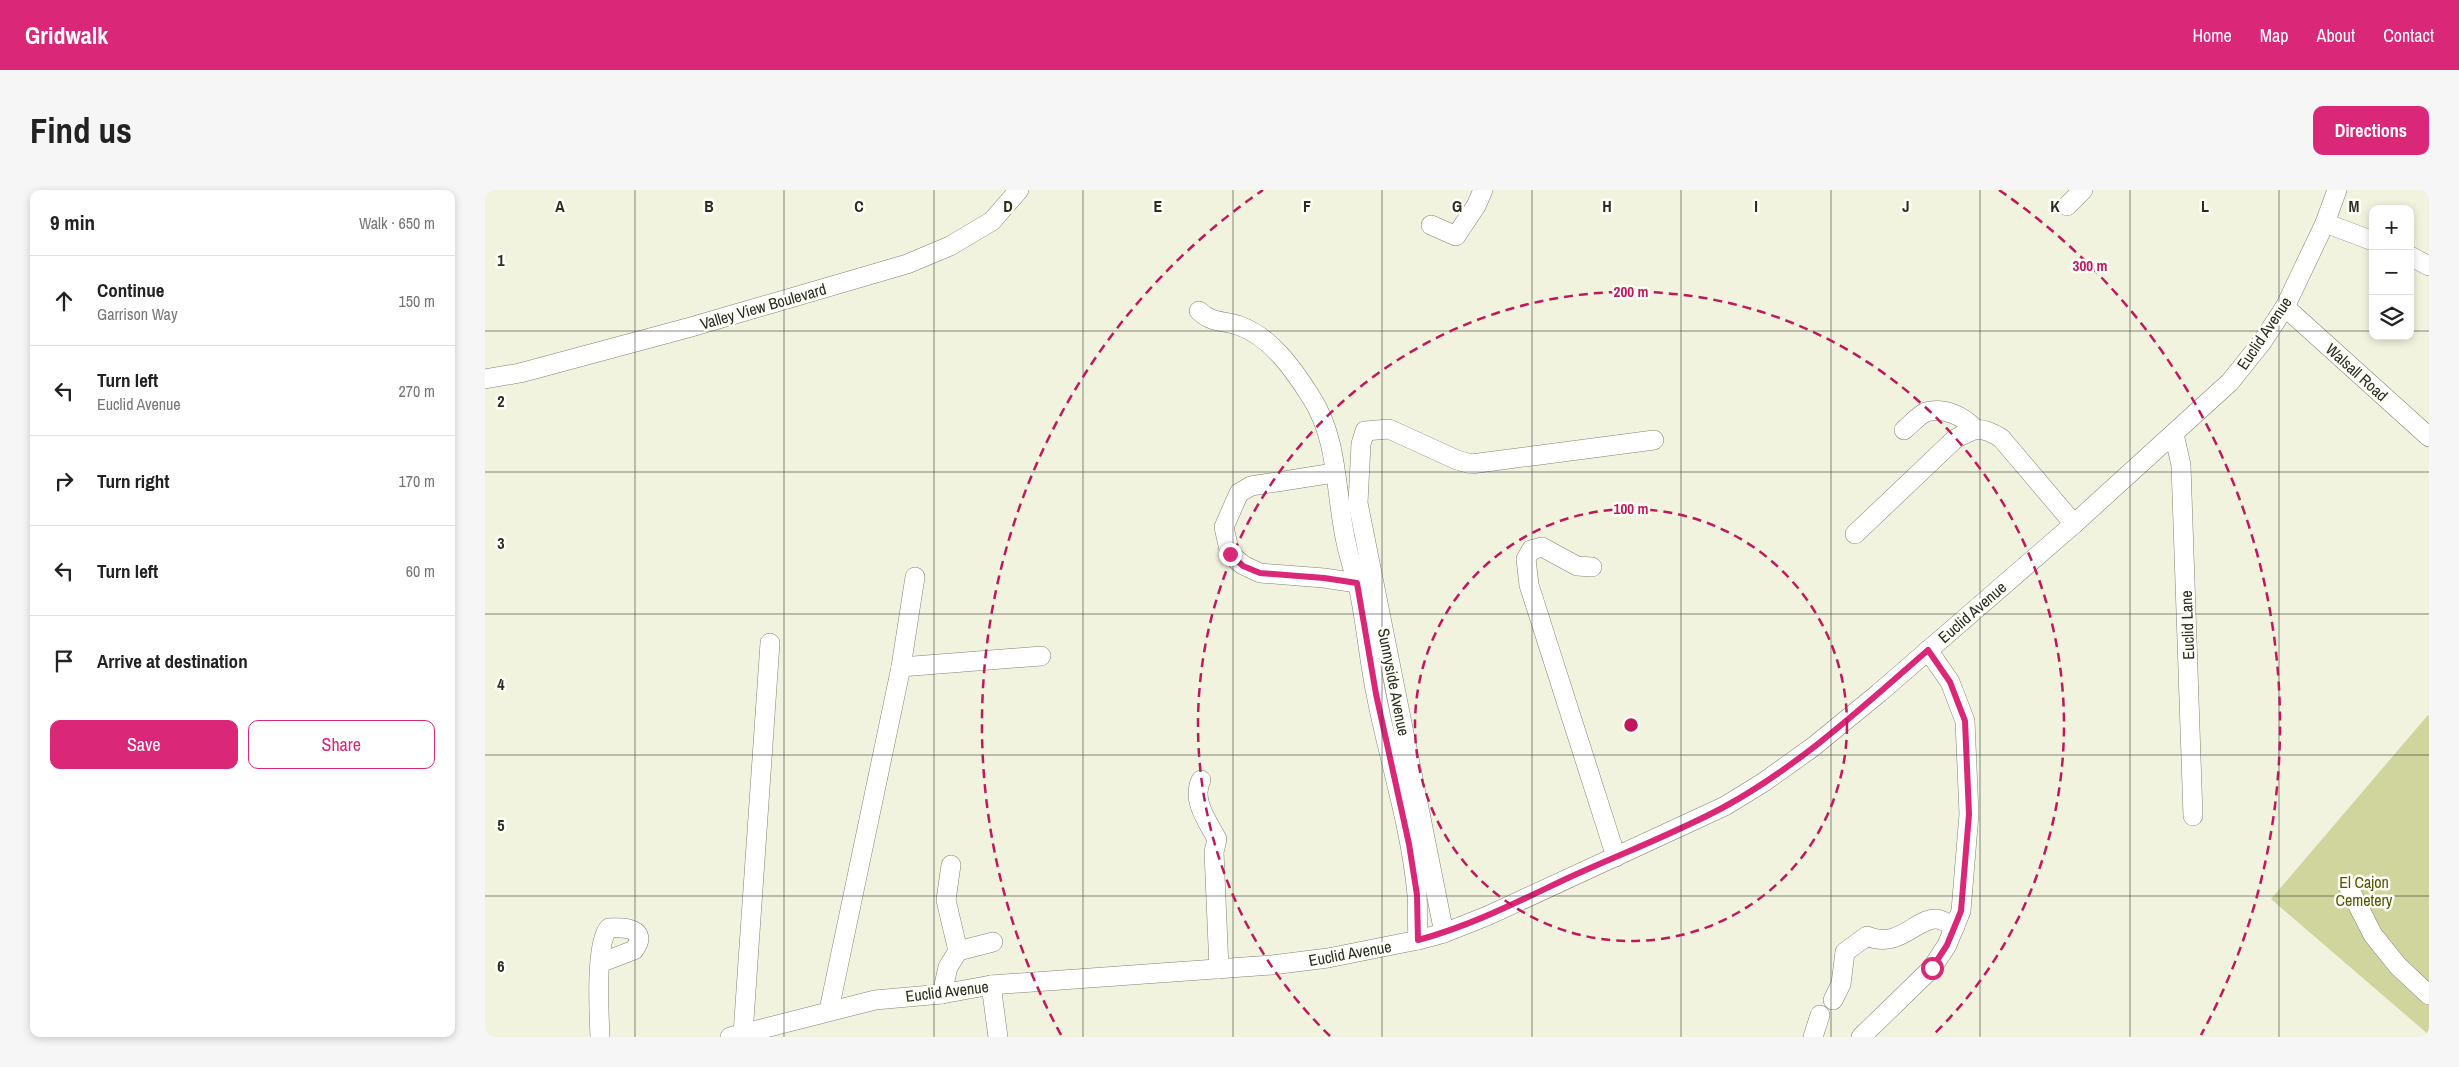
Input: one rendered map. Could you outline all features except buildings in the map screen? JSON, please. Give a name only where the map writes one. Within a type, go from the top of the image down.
[{"type":"street","name":"Valley View Boulevard","points":[[485,379],[520,373],[691,327],[907,264],[950,246],[992,221],[1019,190]]},
{"type":"street","points":[[1431,225],[1456,236],[1476,206],[1483,190]]},
{"type":"street","points":[[2067,206],[2083,190]]},
{"type":"street","name":"Euclid Avenue","points":[[737,1036],[829,1010],[875,1000],[942,994],[991,986],[1272,965],[1328,958],[1418,940],[1444,933],[1487,916],[1616,856],[1692,824],[1764,782],[1813,747],[2074,524],[2230,382],[2262,342],[2285,307],[2325,224],[2337,190]]},
{"type":"street","points":[[2325,224],[2369,240]]},
{"type":"street","points":[[2414,258],[2429,266]]},
{"type":"street","name":"Walsall Road","points":[[2285,307],[2429,436]]},
{"type":"street","points":[[1199,311],[1209,320],[1239,325],[1260,334],[1281,356],[1322,414],[1331,439],[1334,473],[1345,542],[1357,583],[1376,694],[1409,844],[1417,895],[1418,940]]},
{"type":"street","points":[[1904,430],[1925,412],[1937,412],[1964,417],[1974,428]]},
{"type":"street","points":[[1855,534],[1955,439],[1974,428],[1989,430],[2001,438],[2074,524]]},
{"type":"street","name":"Sunnyside Avenue","points":[[1444,933],[1358,503],[1361,444],[1365,431],[1389,429],[1457,460],[1471,464],[1654,440]]},
{"type":"street","name":"Euclid Lane","points":[[2175,434],[2181,466],[2193,816]]},
{"type":"street","points":[[1334,473],[1251,486],[1239,493],[1224,527],[1230,554],[1243,566],[1260,573],[1324,578],[1357,583]]},
{"type":"street","points":[[1592,567],[1577,566],[1542,548],[1531,550],[1525,559],[1529,585],[1616,856]]},
{"type":"street","points":[[829,1010],[901,667],[915,577]]},
{"type":"street","points":[[737,1036],[769,643]]},
{"type":"street","points":[[1861,1037],[1932,968],[1947,945],[1961,911],[1969,814],[1965,721],[1950,682],[1928,650]]},
{"type":"street","points":[[901,667],[1041,656]]},
{"type":"street","points":[[1201,780],[1198,793],[1202,812],[1217,839],[1214,852],[1219,968]]},
{"type":"street","points":[[951,865],[946,900],[958,951]]},
{"type":"street","points":[[2349,888],[2373,935],[2398,966],[2429,995]]},
{"type":"street","points":[[1833,1000],[1841,984],[1845,952],[1867,936],[1875,940],[1895,937],[1931,920],[1938,920],[1955,927]]},
{"type":"street","points":[[942,994],[948,967],[958,951],[993,942]]},
{"type":"street","points":[[600,963],[600,1037]]},
{"type":"street","points":[[991,986],[998,1037]]},
{"type":"street","points":[[1813,1037],[1821,1015]]},
{"type":"green space","name":"El Cajon Cemetery","points":[[2429,716],[2429,1035],[2271,899]]},
{"type":"route","points":[[1230,554],[1243,566],[1260,573],[1324,578],[1357,583],[1376,694],[1409,844],[1417,895],[1418,940],[1444,933],[1487,916],[1616,856],[1692,824],[1725,806],[1764,782],[1813,747],[1928,650],[1950,682],[1965,721],[1969,814],[1961,911],[1947,945],[1932,968]]}]
